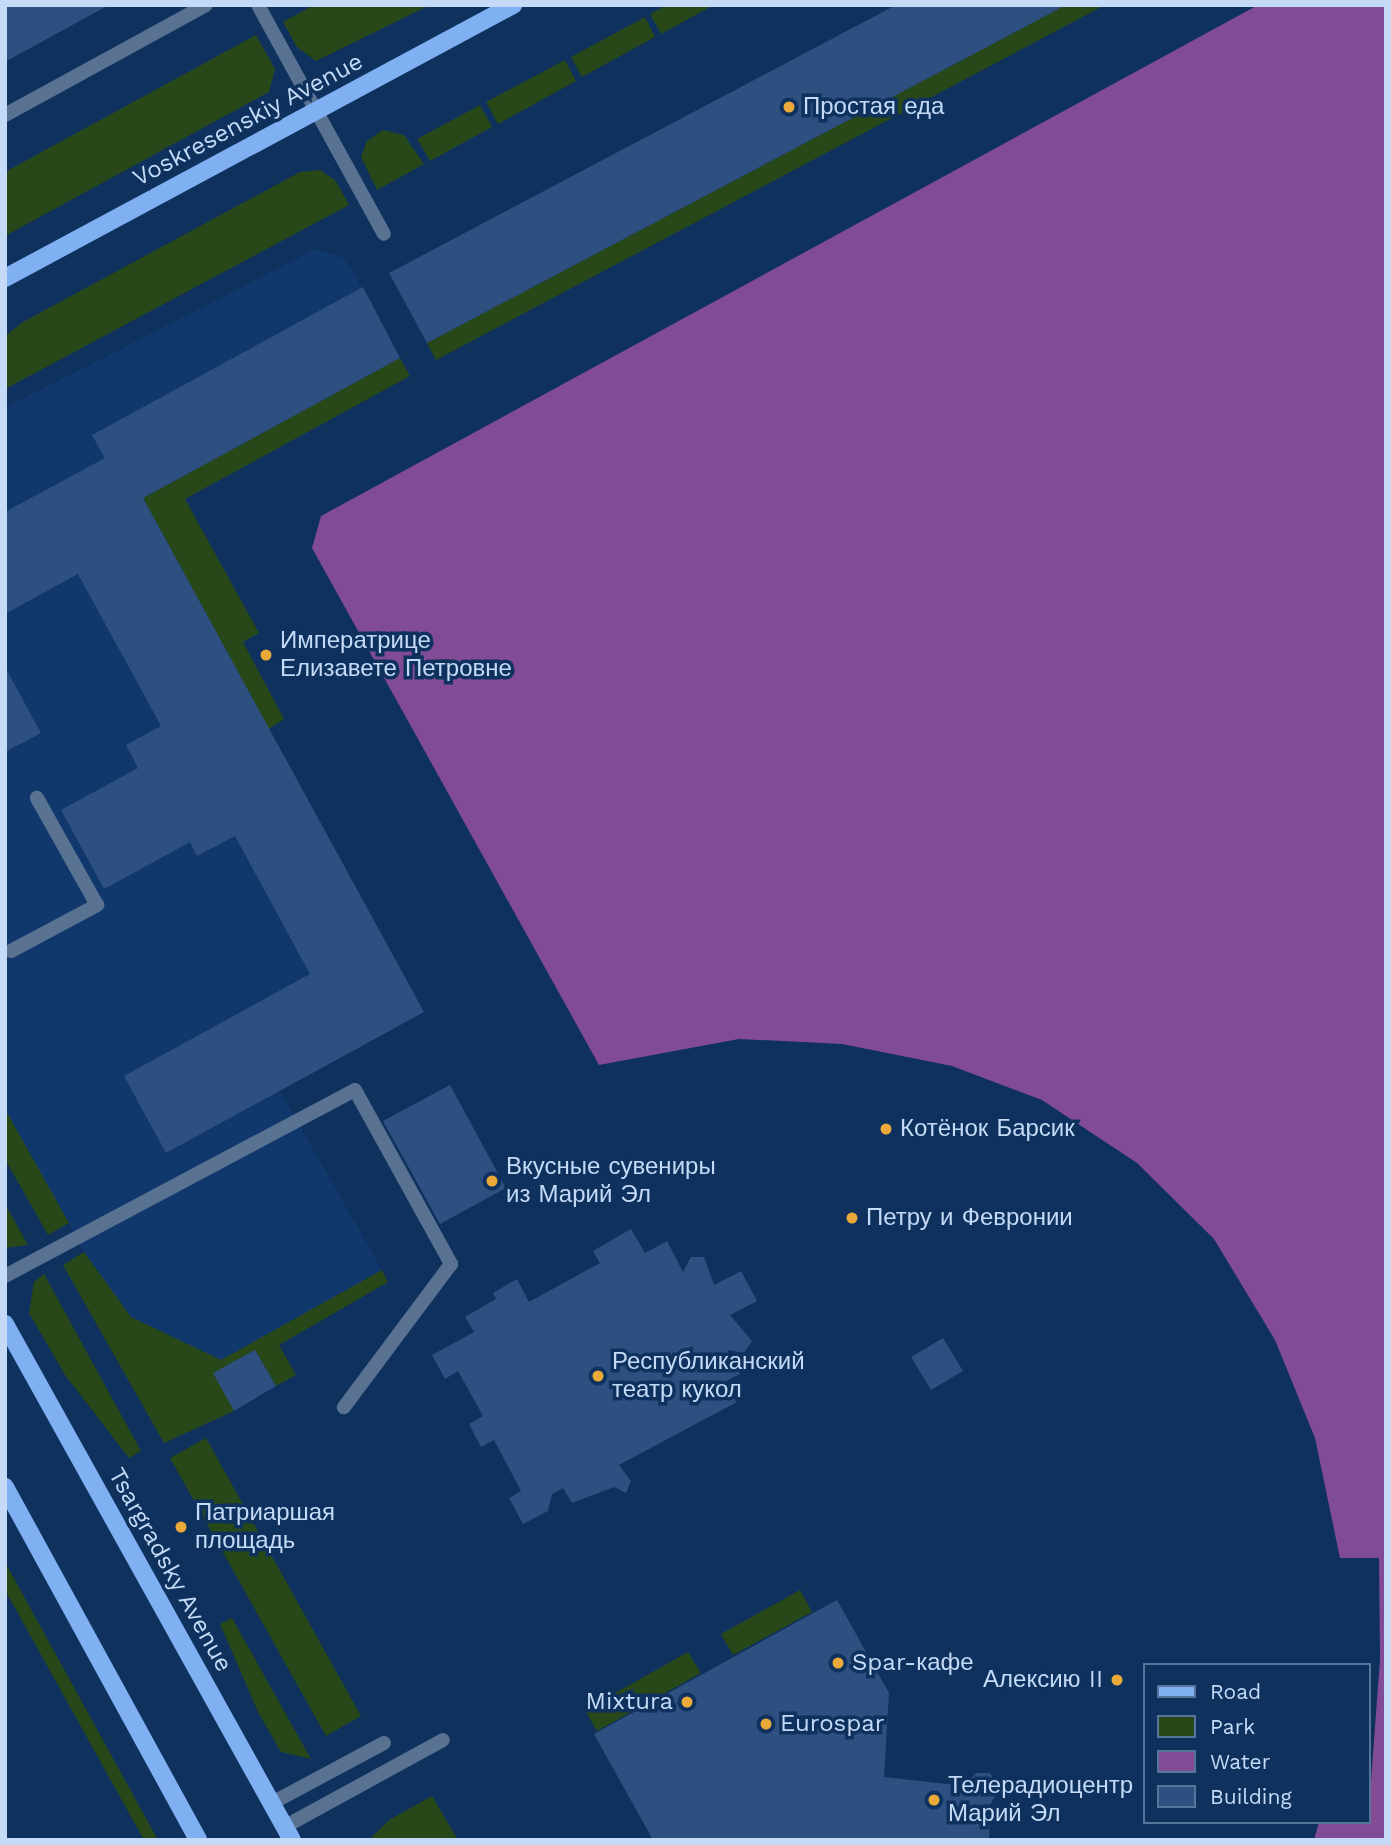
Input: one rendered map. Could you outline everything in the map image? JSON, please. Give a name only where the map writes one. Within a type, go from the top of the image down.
[{"type":"main road","name":"Voskresenskiy Avenue","points":[[5,278],[513,5]]},
{"type":"main road","name":"Tsargradsky Avenue","points":[[5,1324],[288,1833]]},
{"type":"main road","points":[[5,1488],[198,1840]]},
{"type":"lane","points":[[5,115],[206,5]]},
{"type":"lane","points":[[258,5],[384,234]]},
{"type":"lane","points":[[11,951],[97,905],[37,798]]},
{"type":"lane","points":[[5,1276],[355,1090],[452,1264],[344,1407]]},
{"type":"lane","points":[[288,1833],[443,1740]]},
{"type":"lane","points":[[272,1803],[384,1743]]},
{"type":"shaded area","points":[[316,249],[343,258],[350,267],[400,358],[143,499],[424,1012],[280,1091],[382,1270],[221,1361],[131,1317],[100,1281],[5,1109],[5,408]]},
{"type":"green space","points":[[314,5],[430,5],[316,61],[297,47],[283,22]]},
{"type":"green space","points":[[667,5],[714,5],[661,34],[650,14]]},
{"type":"green space","points":[[1066,5],[1105,5],[436,360],[427,343]]},
{"type":"green space","points":[[645,17],[655,37],[582,77],[571,57]]},
{"type":"green space","points":[[256,35],[275,69],[269,92],[5,236],[5,172]]},
{"type":"green space","points":[[565,60],[576,81],[498,124],[486,102]]},
{"type":"green space","points":[[480,105],[492,127],[430,161],[417,139]]},
{"type":"green space","points":[[383,130],[404,135],[424,164],[377,190],[361,157],[367,141]]},
{"type":"green space","points":[[320,170],[336,181],[349,205],[5,389],[5,336],[23,322],[300,172]]},
{"type":"green space","points":[[400,358],[410,376],[185,499],[259,633],[243,642],[284,719],[269,729],[143,498]]},
{"type":"green space","points":[[5,1109],[69,1223],[48,1235],[5,1159]]},
{"type":"green space","points":[[5,1204],[28,1245],[5,1248]]},
{"type":"green space","points":[[84,1252],[131,1317],[221,1360],[382,1270],[388,1282],[279,1345],[296,1375],[276,1386],[255,1350],[234,1411],[164,1443],[63,1265]]},
{"type":"green space","points":[[44,1274],[141,1451],[129,1458],[65,1375],[29,1313],[34,1282]]},
{"type":"green space","points":[[206,1438],[361,1716],[326,1736],[170,1458]]},
{"type":"green space","points":[[5,1562],[158,1840],[144,1840],[5,1590]]},
{"type":"green space","points":[[800,1590],[812,1612],[733,1655],[721,1634]]},
{"type":"green space","points":[[232,1618],[311,1759],[281,1752],[258,1712],[220,1624]]},
{"type":"green space","points":[[688,1652],[701,1673],[597,1731],[585,1710]]},
{"type":"green space","points":[[432,1796],[458,1840],[369,1840],[389,1820]]},
{"type":"water","points":[[1258,5],[1386,5],[1386,1840],[1314,1840],[1318,1824],[1370,1824],[1380,1659],[1379,1558],[1340,1558],[1315,1438],[1275,1340],[1214,1239],[1137,1163],[1042,1100],[952,1066],[842,1044],[739,1039],[599,1065],[312,548],[321,516]]},
{"type":"building","points":[[5,5],[109,5],[5,62]]},
{"type":"building","points":[[896,5],[1066,5],[427,343],[389,273]]},
{"type":"building","points":[[363,287],[400,358],[143,498],[424,1012],[166,1153],[124,1076],[310,974],[235,836],[197,856],[190,842],[104,889],[61,810],[138,768],[126,745],[161,726],[78,574],[5,614],[5,512],[105,458],[92,435]]},
{"type":"building","points":[[5,667],[41,733],[5,752]]},
{"type":"building","points":[[450,1085],[506,1188],[440,1224],[383,1121]]},
{"type":"building","name":"Республиканский театр кукол","points":[[631,1229],[645,1253],[667,1241],[683,1272],[691,1257],[704,1257],[714,1285],[741,1271],[757,1301],[730,1315],[752,1341],[744,1353],[727,1350],[740,1374],[726,1381],[737,1402],[619,1465],[631,1481],[626,1493],[614,1487],[572,1503],[563,1488],[552,1494],[548,1511],[523,1524],[509,1498],[521,1491],[494,1440],[481,1447],[469,1424],[483,1416],[458,1371],[445,1379],[432,1355],[474,1332],[465,1317],[496,1299],[493,1293],[517,1279],[529,1302],[600,1263],[593,1251]]},
{"type":"building","points":[[943,1338],[963,1371],[931,1390],[911,1357]]},
{"type":"building","points":[[255,1350],[276,1386],[234,1411],[213,1373]]},
{"type":"building","points":[[837,1600],[889,1693],[884,1777],[965,1786],[976,1773],[990,1773],[1000,1788],[990,1805],[989,1840],[653,1840],[594,1734]]},
{"type":"place","name":"Простая еда","points":[[789,107]]},
{"type":"place","name":"Императрице Елизавете Петровне","points":[[266,655]]},
{"type":"place","name":"Котёнок Барсик","points":[[886,1129]]},
{"type":"place","name":"Вкусные сувениры из Марий Эл","points":[[492,1181]]},
{"type":"place","name":"Петру и Февронии","points":[[852,1218]]},
{"type":"place","name":"Республиканский театр кукол","points":[[598,1376]]},
{"type":"place","name":"Патриаршая площадь","points":[[181,1527]]},
{"type":"place","name":"Spar-кафе","points":[[838,1663]]},
{"type":"place","name":"Алексию II","points":[[1117,1680]]},
{"type":"place","name":"Mixtura","points":[[687,1702]]},
{"type":"place","name":"Eurospar","points":[[766,1724]]},
{"type":"place","name":"Телерадиоцентр Марий Эл","points":[[934,1800]]}]
